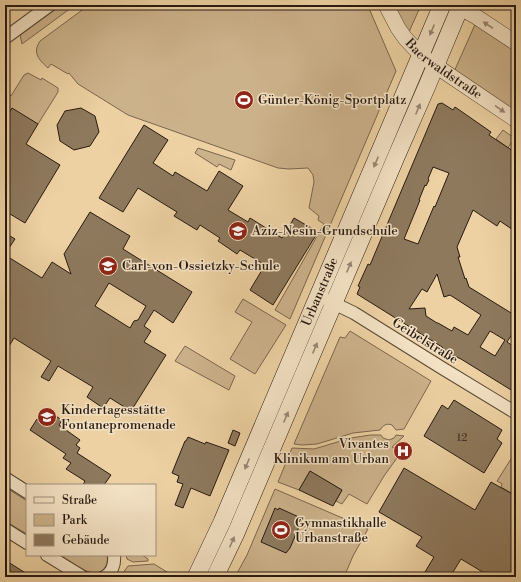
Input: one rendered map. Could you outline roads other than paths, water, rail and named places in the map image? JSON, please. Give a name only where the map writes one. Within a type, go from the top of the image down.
[{"type":"main road","name":"Urbanstraße","points":[[196,577],[219,530],[442,5]]},
{"type":"main road","name":"Urbanstraße","points":[[215,577],[236,532],[436,66],[459,6]]},
{"type":"street","points":[[5,38],[50,5]]},
{"type":"street","name":"Baerwaldstraße","points":[[386,5],[398,28],[421,55],[516,120]]},
{"type":"street","points":[[459,6],[516,44]]},
{"type":"street","name":"Geibelstraße","points":[[318,296],[354,313],[516,413]]},
{"type":"street","points":[[5,478],[26,491]]},
{"type":"street","points":[[5,529],[26,541]]},
{"type":"street","points":[[49,556],[83,577]]},
{"type":"street","points":[[104,577],[108,575],[112,569],[114,556]]},
{"type":"place","name":"Günter-König-Sportplatz","points":[[244,100]]},
{"type":"place","name":"Aziz-Nesin-Grundschule","points":[[238,231]]},
{"type":"place","name":"Carl-von-Ossietzky-Schule","points":[[108,266]]},
{"type":"place","name":"Kindertagesstätte Fontanepromenade","points":[[47,417]]},
{"type":"place","name":"Vivantes Klinikum am Urban","points":[[403,451]]},
{"type":"place","name":"Gymnastikhalle Urbanstraße","points":[[281,530]]}]
